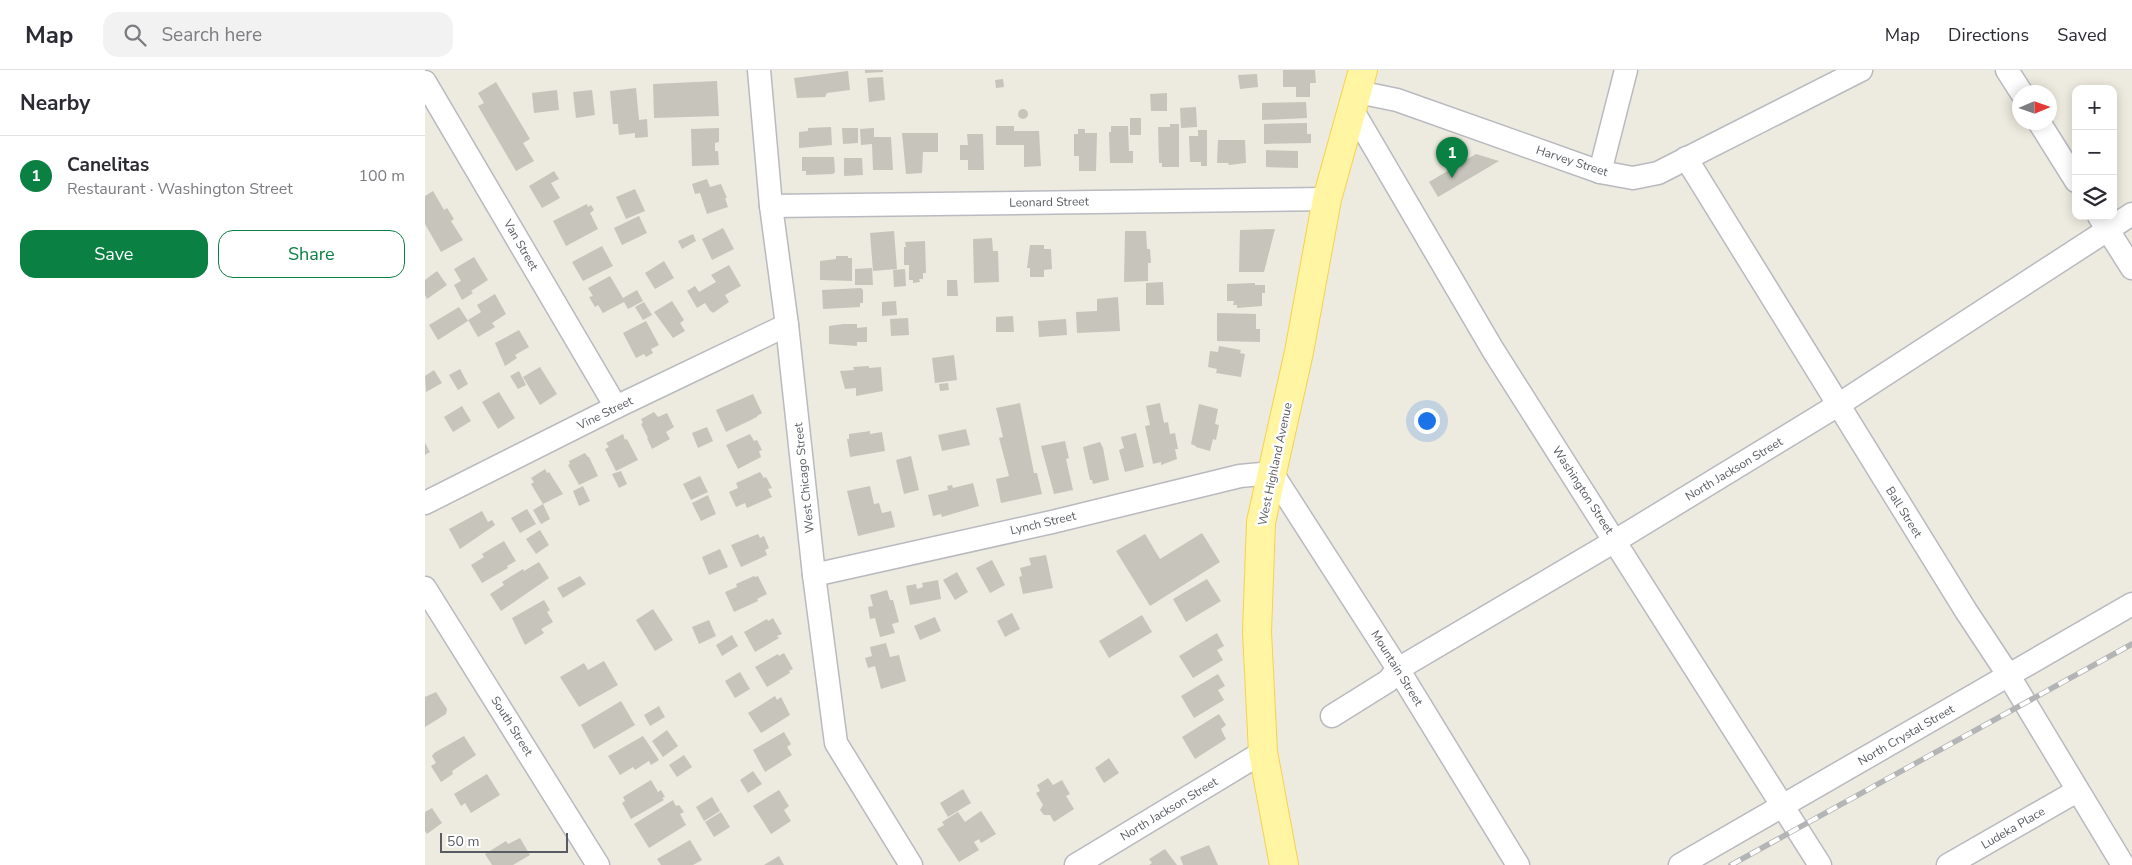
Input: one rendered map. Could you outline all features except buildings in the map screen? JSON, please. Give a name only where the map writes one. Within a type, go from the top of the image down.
[{"type":"main road","name":"West Highland Avenue","points":[[1284,865],[1263,752],[1257,632],[1261,522],[1299,352],[1327,199],[1358,91]]},
{"type":"street","name":"West Chicago Street","points":[[759,70],[771,206],[787,325],[814,575],[837,743],[911,865]]},
{"type":"street","points":[[1600,172],[1626,70]]},
{"type":"street","name":"Harvey Street","points":[[1358,91],[1397,100],[1600,172],[1633,178],[1658,173],[1861,70]]},
{"type":"street","points":[[2007,70],[2017,85]]},
{"type":"street","name":"Van Street","points":[[425,82],[616,407]]},
{"type":"street","name":"Washington Street","points":[[1358,91],[1493,350],[1820,865]]},
{"type":"street","points":[[2044,130],[2072,175]]},
{"type":"street","name":"Ball Street","points":[[1686,158],[1966,611],[2009,676],[2123,865]]},
{"type":"street","name":"Leonard Street","points":[[771,206],[1327,199]]},
{"type":"street","name":"North Jackson Street","points":[[1332,716],[1388,681],[1398,668],[1615,541],[1838,405],[2103,223],[2132,214]]},
{"type":"street","points":[[2103,223],[2132,268]]},
{"type":"street","name":"Vine Street","points":[[425,504],[616,407],[787,325]]},
{"type":"street","name":"Lynch Street","points":[[814,575],[1052,522],[1240,476],[1272,473]]},
{"type":"street","name":"Mountain Street","points":[[1272,473],[1398,668],[1517,865]]},
{"type":"street","name":"South Street","points":[[425,588],[598,865]]},
{"type":"street","name":"North Crystal Street","points":[[1680,865],[2132,604]]},
{"type":"street","name":"North Jackson Street","points":[[1076,865],[1263,752]]},
{"type":"street","name":"Ludeka Place","points":[[1949,865],[2077,790]]},
{"type":"railway","points":[[1731,865],[2132,644]]},
{"type":"place","name":"Canelitas","points":[[1452,178]]}]
